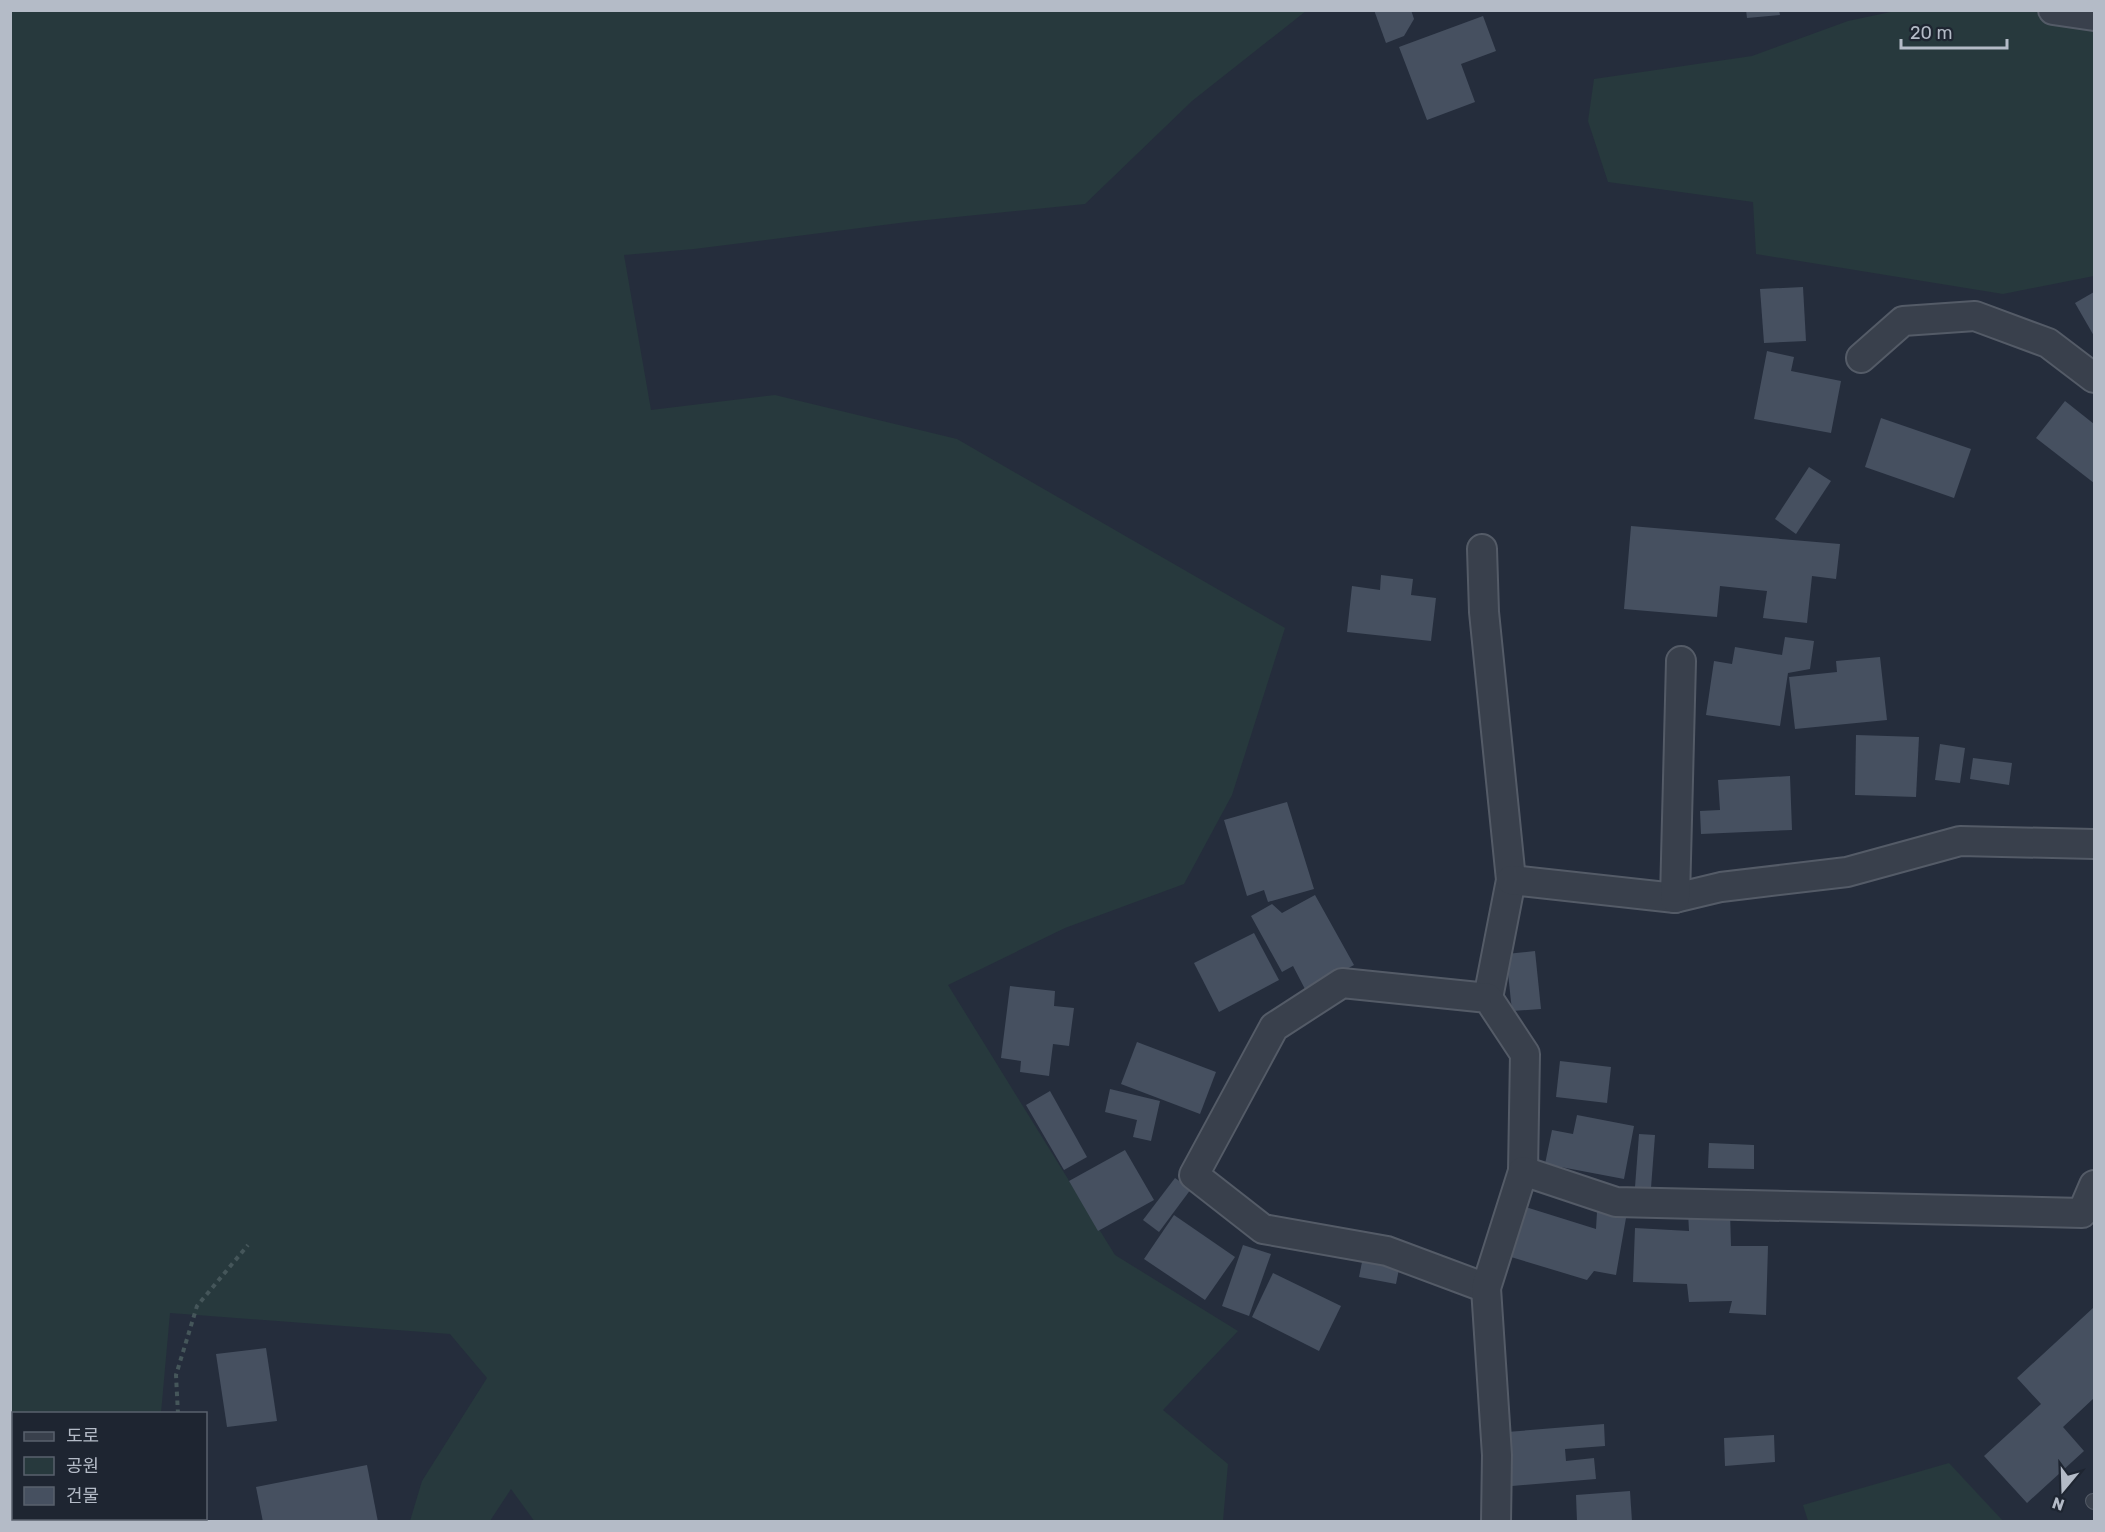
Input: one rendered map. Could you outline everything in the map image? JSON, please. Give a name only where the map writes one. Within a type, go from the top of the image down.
[{"type":"street","points":[[2053,10],[2094,16]]},
{"type":"street","points":[[1861,358],[1903,321],[1975,316],[2048,343],[2094,378]]},
{"type":"street","points":[[1482,549],[1484,612],[1511,880],[1488,998],[1525,1054],[1523,1171],[1486,1288],[1497,1455],[1496,1521]]},
{"type":"street","points":[[1675,898],[1681,661]]},
{"type":"street","points":[[1511,880],[1675,898],[1721,887],[1847,872],[1960,841],[2094,844]]},
{"type":"street","points":[[1486,1288],[1387,1251],[1263,1229],[1194,1175],[1274,1027],[1342,983],[1488,998]]},
{"type":"street","points":[[1523,1171],[1616,1202],[1676,1204],[2082,1213],[2094,1185]]},
{"type":"path","points":[[178,1412],[176,1375],[197,1306],[248,1245]]},
{"type":"green space","points":[[1900,10],[2094,11],[2094,276],[2003,294],[1756,254],[1753,202],[1608,182],[1588,121],[1594,79],[1752,56],[1848,21]]},
{"type":"green space","points":[[10,11],[1306,11],[1192,101],[1085,204],[624,255],[651,410],[775,395],[957,439],[1285,628],[1232,795],[1184,884],[1065,928],[948,985],[1115,1255],[1238,1331],[1163,1410],[1228,1464],[1223,1521],[535,1522],[511,1489],[490,1521],[410,1521],[422,1481],[487,1378],[450,1334],[170,1313],[161,1412],[12,1412],[12,1520],[153,1521],[11,1521]]},
{"type":"green space","points":[[1949,1463],[2003,1521],[1808,1521],[1803,1505]]},
{"type":"building","points":[[1374,10],[1411,10],[1414,19],[1404,36],[1386,43]]},
{"type":"building","points":[[1746,10],[1779,10],[1780,15],[1747,18]]},
{"type":"building","points":[[1483,16],[1496,51],[1461,64],[1475,102],[1427,120],[1399,47]]},
{"type":"building","points":[[1803,287],[1806,341],[1764,343],[1760,289]]},
{"type":"building","points":[[2094,292],[2094,336],[2075,303]]},
{"type":"building","points":[[1767,351],[1794,357],[1791,371],[1841,381],[1831,433],[1754,419]]},
{"type":"building","points":[[2065,401],[2094,424],[2094,483],[2036,438]]},
{"type":"building","points":[[1881,418],[1971,449],[1954,498],[1865,467]]},
{"type":"building","points":[[1809,467],[1831,481],[1796,534],[1775,519]]},
{"type":"building","points":[[1631,526],[1840,544],[1836,579],[1812,576],[1807,623],[1763,618],[1767,591],[1720,586],[1717,617],[1624,609]]},
{"type":"building","points":[[1381,575],[1413,579],[1411,595],[1436,598],[1431,641],[1347,632],[1352,586],[1380,590]]},
{"type":"building","points":[[1785,637],[1814,641],[1810,669],[1788,673],[1780,726],[1706,715],[1714,661],[1732,664],[1735,647],[1782,655]]},
{"type":"building","points":[[1880,657],[1887,720],[1795,729],[1789,677],[1837,672],[1836,661]]},
{"type":"building","points":[[1856,735],[1919,737],[1916,797],[1855,795]]},
{"type":"building","points":[[1940,744],[1965,748],[1960,783],[1935,780]]},
{"type":"building","points":[[1973,758],[2012,763],[2009,785],[1970,779]]},
{"type":"building","points":[[1790,776],[1792,830],[1701,834],[1700,811],[1720,810],[1718,780]]},
{"type":"building","points":[[1287,802],[1314,889],[1268,902],[1264,890],[1247,896],[1224,820]]},
{"type":"building","points":[[1315,895],[1354,965],[1306,991],[1293,966],[1282,972],[1251,916],[1272,904],[1282,913]]},
{"type":"building","points":[[1254,933],[1279,980],[1219,1012],[1194,963]]},
{"type":"building","points":[[1535,951],[1541,1009],[1512,1011],[1506,954]]},
{"type":"building","points":[[1010,986],[1055,991],[1054,1006],[1074,1008],[1069,1046],[1053,1044],[1049,1076],[1020,1072],[1021,1061],[1001,1058]]},
{"type":"building","points":[[1137,1042],[1216,1072],[1200,1114],[1121,1084]]},
{"type":"building","points":[[1560,1061],[1611,1067],[1607,1103],[1556,1097]]},
{"type":"building","points":[[1110,1089],[1160,1101],[1151,1141],[1133,1137],[1137,1120],[1105,1112]]},
{"type":"building","points":[[1050,1091],[1087,1157],[1064,1170],[1026,1105]]},
{"type":"building","points":[[1577,1115],[1634,1126],[1624,1179],[1545,1164],[1552,1130],[1573,1134]]},
{"type":"building","points":[[1639,1134],[1655,1135],[1651,1188],[1635,1187]]},
{"type":"building","points":[[1709,1143],[1754,1145],[1754,1169],[1708,1168]]},
{"type":"building","points":[[1125,1150],[1154,1200],[1098,1231],[1069,1181]]},
{"type":"building","points":[[1175,1178],[1191,1189],[1159,1232],[1143,1220]]},
{"type":"building","points":[[1522,1206],[1596,1229],[1597,1212],[1626,1218],[1616,1275],[1594,1271],[1587,1280],[1511,1257]]},
{"type":"building","points":[[1688,1212],[1730,1212],[1731,1246],[1768,1246],[1766,1315],[1729,1313],[1732,1301],[1689,1302],[1687,1284],[1633,1282],[1635,1228],[1689,1231]]},
{"type":"building","points":[[1174,1215],[1235,1257],[1205,1300],[1144,1259]]},
{"type":"building","points":[[1243,1245],[1271,1254],[1249,1316],[1222,1306]]},
{"type":"building","points":[[1363,1257],[1400,1264],[1396,1284],[1359,1277]]},
{"type":"building","points":[[1273,1273],[1341,1306],[1319,1351],[1252,1317]]},
{"type":"building","points":[[2093,1308],[2094,1398],[2063,1427],[2084,1451],[2027,1503],[1984,1456],[2041,1404],[2017,1378]]},
{"type":"building","points":[[266,1348],[277,1421],[227,1427],[216,1354]]},
{"type":"building","points":[[1604,1424],[1605,1446],[1565,1449],[1566,1461],[1594,1458],[1596,1479],[1512,1486],[1507,1432]]},
{"type":"building","points":[[1774,1435],[1775,1462],[1725,1466],[1724,1438]]},
{"type":"building","points":[[367,1465],[378,1522],[263,1522],[256,1487]]},
{"type":"building","points":[[1630,1491],[1632,1522],[1577,1522],[1576,1495]]}]
